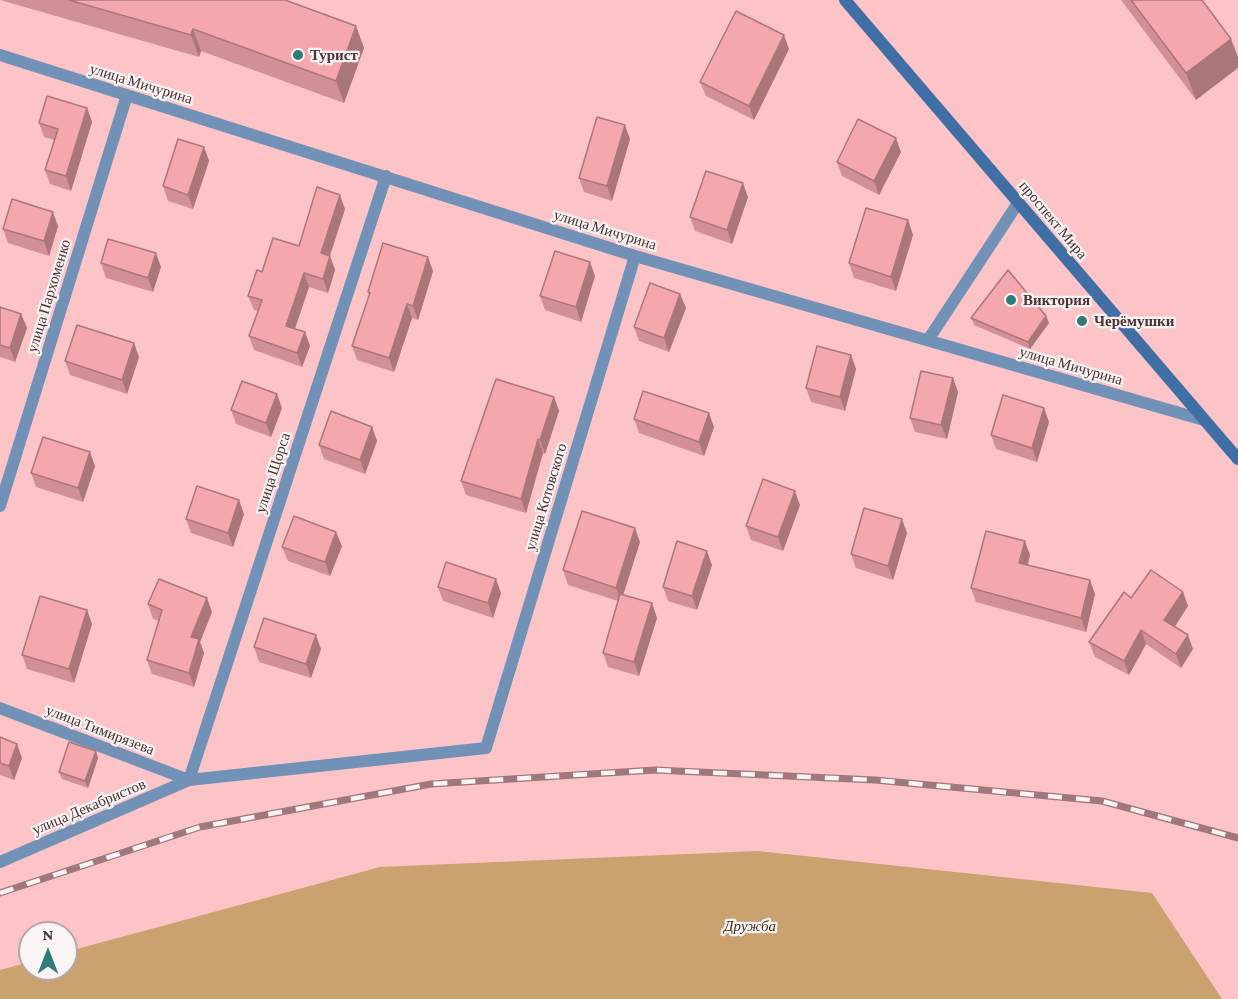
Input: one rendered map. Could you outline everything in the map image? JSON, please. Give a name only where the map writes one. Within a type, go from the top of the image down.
[{"type":"main road","name":"проспект Мира","points":[[846,0],[1238,459]]},
{"type":"street","name":"улица Мичурина","points":[[0,55],[634,256],[1204,420]]},
{"type":"street","name":"улица Пархоменко","points":[[0,506],[127,95]]},
{"type":"street","name":"улица Щорса","points":[[189,780],[386,176]]},
{"type":"street","points":[[928,340],[1018,203]]},
{"type":"street","name":"улица Котовского","points":[[189,780],[486,748],[634,256]]},
{"type":"street","name":"улица Тимирязева","points":[[0,708],[189,780]]},
{"type":"street","name":"улица Декабристов","points":[[0,862],[189,780]]},
{"type":"green space","name":"Дружба","points":[[758,851],[1152,893],[1222,999],[0,999],[0,970],[18,965],[18,981],[78,981],[78,949],[380,867]]},
{"type":"building","points":[[69,0],[285,0],[356,26],[336,81],[193,29],[191,35]]},
{"type":"building","points":[[1131,0],[1202,0],[1231,39],[1186,73]]},
{"type":"building","points":[[736,11],[784,35],[749,106],[700,82]]},
{"type":"building","points":[[47,96],[87,108],[66,176],[45,170],[58,129],[39,123]]},
{"type":"building","points":[[597,117],[625,125],[607,186],[579,178]]},
{"type":"building","points":[[858,119],[896,138],[874,181],[837,162]]},
{"type":"building","points":[[178,139],[204,147],[188,195],[163,186]]},
{"type":"building","points":[[706,171],[743,183],[727,230],[690,217]]},
{"type":"building","points":[[317,187],[340,195],[321,253],[330,256],[323,279],[304,273],[286,326],[305,332],[297,353],[249,336],[262,300],[248,296],[257,270],[262,272],[273,238],[299,246]]},
{"type":"building","points":[[12,199],[53,212],[44,241],[3,229]]},
{"type":"building","points":[[866,208],[908,220],[891,277],[849,263]]},
{"type":"building","points":[[108,239],[156,253],[148,278],[101,263]]},
{"type":"building","points":[[383,243],[428,257],[413,306],[407,304],[389,358],[352,346],[370,293],[368,292]]},
{"type":"building","points":[[555,251],[590,262],[576,307],[540,296]]},
{"type":"building","name":"Виктория","points":[[1008,270],[1046,316],[1028,342],[971,318]]},
{"type":"building","points":[[650,283],[680,294],[664,338],[634,327]]},
{"type":"building","points":[[0,307],[21,314],[10,348],[0,345]]},
{"type":"building","points":[[77,325],[134,343],[122,380],[65,361]]},
{"type":"building","points":[[817,346],[851,355],[840,397],[806,388]]},
{"type":"building","points":[[921,371],[953,378],[941,425],[910,418]]},
{"type":"building","points":[[496,379],[554,397],[540,440],[538,439],[521,499],[461,481]]},
{"type":"building","points":[[242,381],[277,394],[266,423],[231,410]]},
{"type":"building","points":[[643,391],[709,413],[699,442],[634,419]]},
{"type":"building","points":[[1003,395],[1044,408],[1032,448],[991,435]]},
{"type":"building","points":[[331,411],[372,427],[360,460],[319,445]]},
{"type":"building","points":[[43,437],[90,452],[78,488],[31,473]]},
{"type":"building","points":[[763,479],[795,491],[778,537],[746,526]]},
{"type":"building","points":[[197,486],[239,500],[228,533],[186,519]]},
{"type":"building","points":[[864,508],[902,519],[888,566],[851,554]]},
{"type":"building","points":[[582,511],[635,528],[616,588],[563,570]]},
{"type":"building","points":[[294,516],[336,532],[325,562],[282,547]]},
{"type":"building","points":[[986,531],[1025,541],[1019,563],[1090,580],[1081,618],[971,588]]},
{"type":"building","points":[[677,541],[707,551],[692,596],[663,587]]},
{"type":"building","points":[[446,562],[496,579],[488,603],[438,587]]},
{"type":"building","points":[[1151,570],[1183,592],[1164,620],[1188,635],[1176,654],[1141,630],[1124,661],[1089,642],[1124,592],[1131,598]]},
{"type":"building","points":[[159,579],[207,598],[191,637],[199,639],[189,673],[147,660],[162,610],[148,604]]},
{"type":"building","points":[[620,594],[652,603],[634,662],[603,653]]},
{"type":"building","points":[[40,596],[87,610],[69,669],[22,655]]},
{"type":"building","points":[[264,618],[316,635],[306,664],[254,647]]},
{"type":"building","points":[[0,737],[17,744],[9,766],[0,763]]},
{"type":"building","points":[[69,742],[96,751],[85,781],[59,772]]},
{"type":"railway","points":[[0,893],[200,827],[431,784],[655,770],[875,780],[1102,801],[1238,838]]},
{"type":"place","name":"Турист","points":[[298,55]]},
{"type":"place","name":"Виктория","points":[[1011,300]]},
{"type":"place","name":"Черёмушки","points":[[1082,321]]}]
